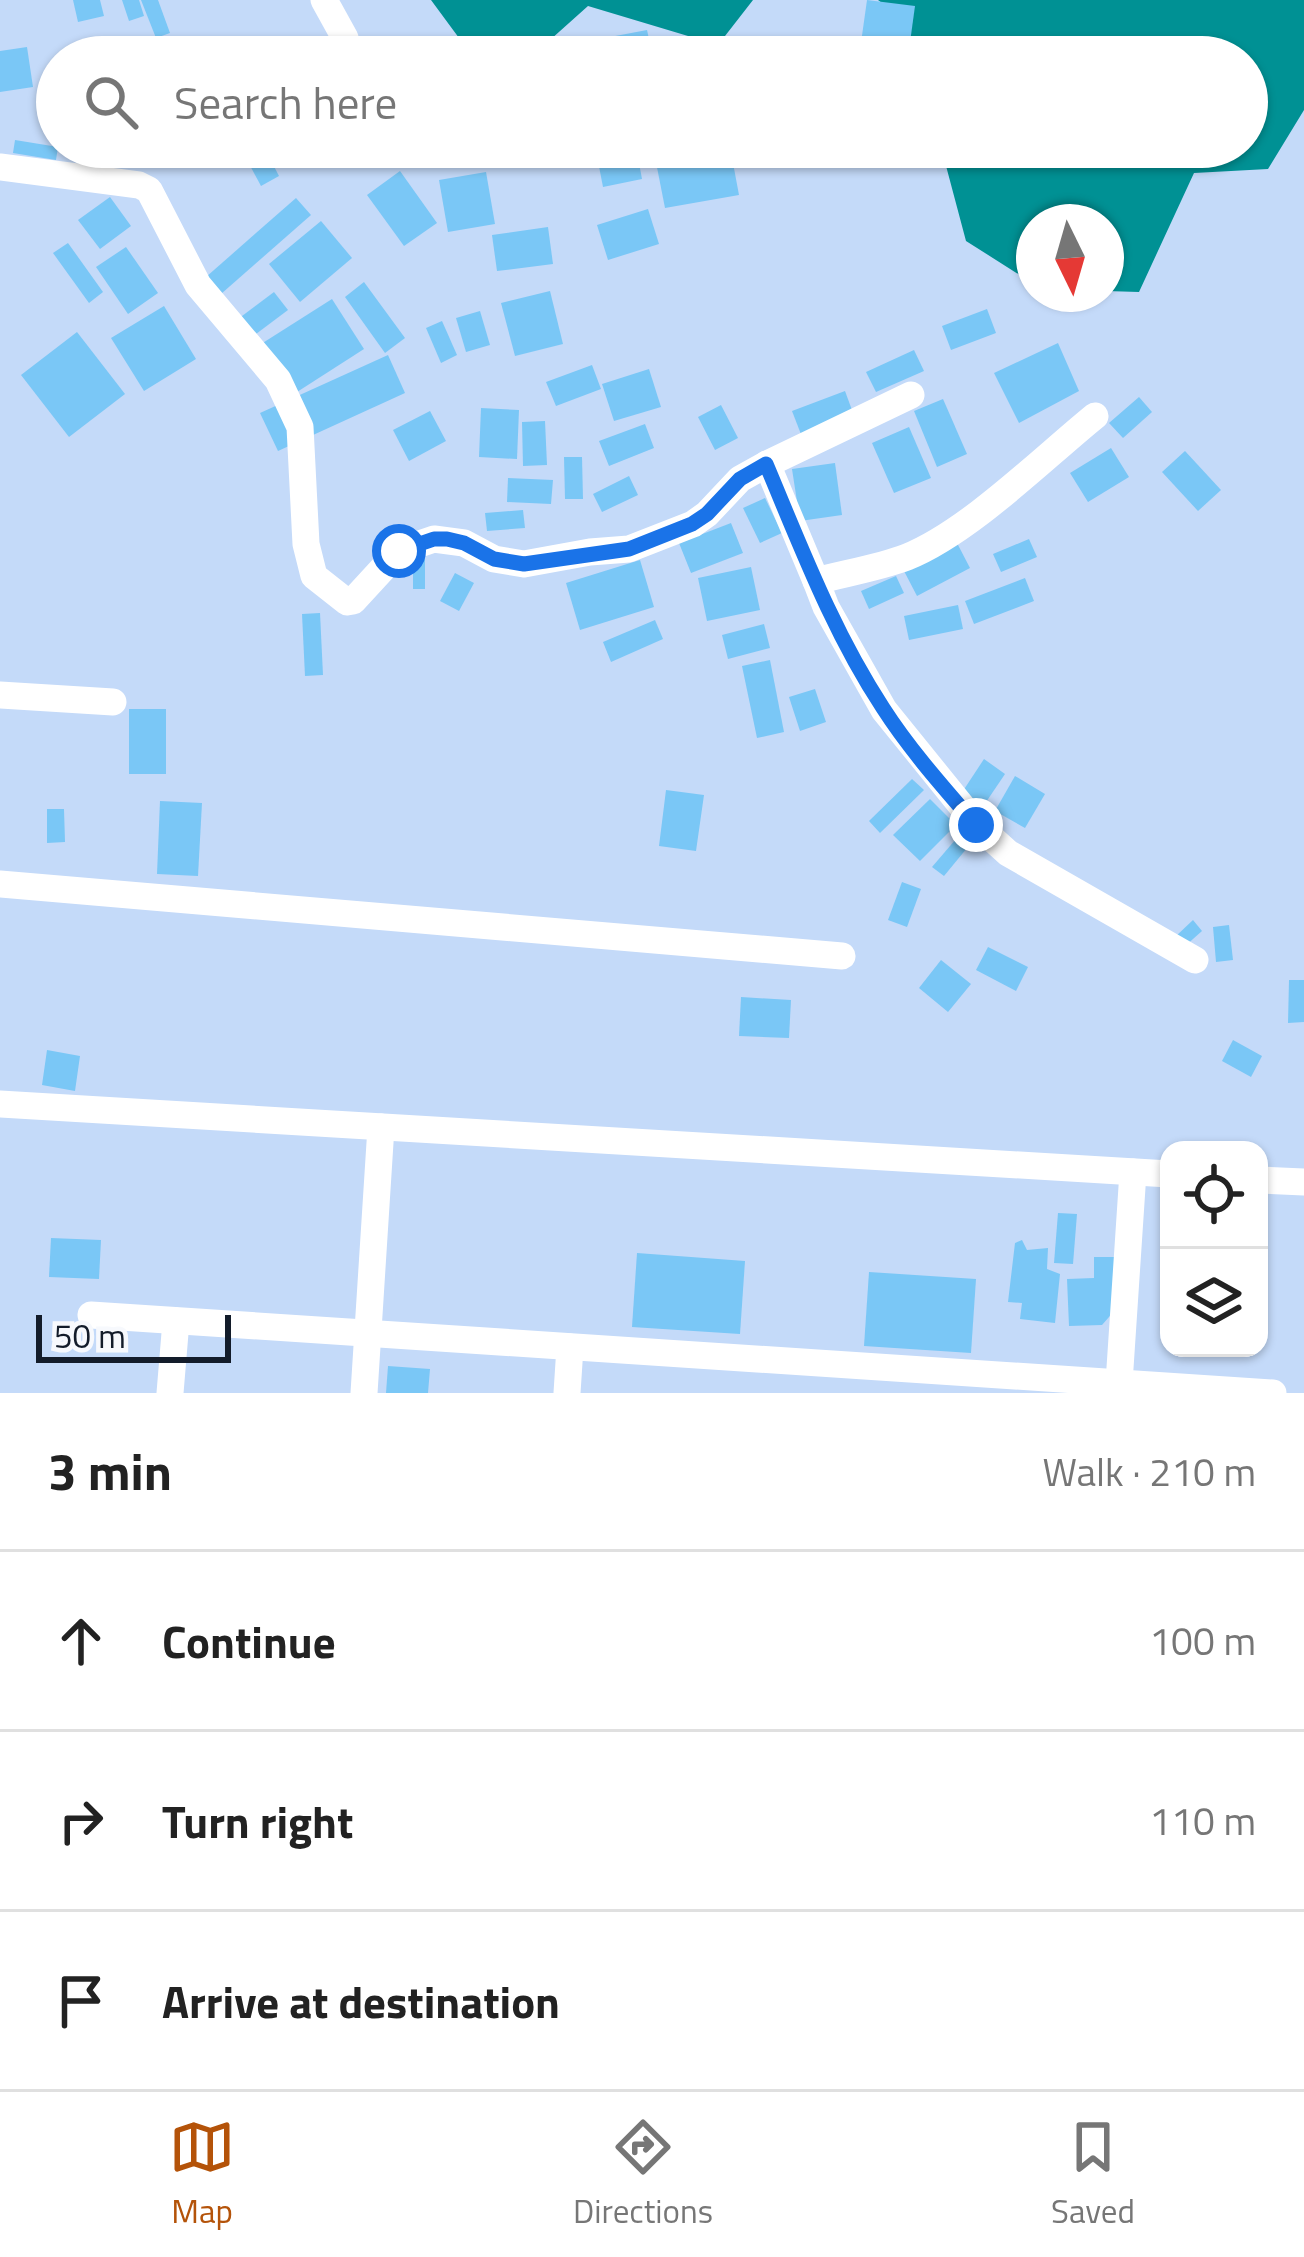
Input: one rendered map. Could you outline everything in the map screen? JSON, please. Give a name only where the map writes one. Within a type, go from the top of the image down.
[{"type":"street","points":[[324,0],[344,36]]},
{"type":"street","points":[[0,166],[139,184],[148,190],[198,285],[278,380],[300,427],[306,544],[314,576],[346,602],[352,602],[399,551],[434,539],[464,543],[494,559],[524,564],[629,549],[692,524],[740,479],[766,464],[911,394]]},
{"type":"street","points":[[816,581],[908,557],[969,519],[1095,416]]},
{"type":"street","points":[[766,464],[816,581],[884,710],[976,825],[1008,853],[1196,960]]},
{"type":"street","points":[[0,694],[113,703]]},
{"type":"street","points":[[0,884],[842,956]]},
{"type":"street","points":[[0,1104],[1160,1174]]},
{"type":"street","points":[[364,1393],[381,1127]]},
{"type":"street","points":[[1119,1383],[1133,1172]]},
{"type":"street","points":[[1268,1180],[1304,1182]]},
{"type":"street","points":[[91,1315],[1274,1393]]},
{"type":"street","points":[[170,1393],[176,1321]]},
{"type":"street","points":[[567,1393],[570,1347]]},
{"type":"shaded area","points":[[431,0],[753,0],[725,36],[688,36],[588,6],[554,36],[458,36]]},
{"type":"shaded area","points":[[878,0],[1304,0],[1304,110],[1268,169],[1194,173],[1139,292],[1124,292],[1124,204],[1016,204],[1016,273],[966,241],[947,168],[1268,168],[1268,36],[905,36],[895,13]]},
{"type":"building","points":[[73,0],[100,0],[104,16],[78,22]]},
{"type":"building","points":[[122,0],[139,0],[144,16],[129,21]]},
{"type":"building","points":[[141,0],[158,0],[170,33],[155,36]]},
{"type":"building","points":[[867,0],[915,6],[911,36],[862,36]]},
{"type":"building","points":[[647,30],[648,36],[615,36]]},
{"type":"building","points":[[27,47],[33,87],[0,92],[0,51]]},
{"type":"building","points":[[15,140],[36,143],[36,157],[13,153]]},
{"type":"building","points":[[251,168],[275,168],[279,176],[261,186]]},
{"type":"building","points":[[599,168],[640,168],[642,179],[603,187]]},
{"type":"building","points":[[657,168],[734,168],[739,195],[665,208]]},
{"type":"building","points":[[400,171],[437,223],[404,246],[367,195]]},
{"type":"building","points":[[486,172],[495,224],[448,232],[439,180]]},
{"type":"building","points":[[110,197],[131,226],[100,249],[78,220]]},
{"type":"building","points":[[296,198],[311,215],[221,294],[206,277]]},
{"type":"building","points":[[648,209],[659,244],[608,260],[597,225]]},
{"type":"building","points":[[321,221],[352,258],[300,302],[269,264]]},
{"type":"building","points":[[548,227],[553,264],[497,271],[492,235]]},
{"type":"building","points":[[68,243],[103,292],[89,303],[53,253]]},
{"type":"building","points":[[126,247],[158,293],[128,314],[96,267]]},
{"type":"building","points":[[364,282],[405,338],[385,353],[345,297]]},
{"type":"building","points":[[550,291],[563,344],[515,356],[501,303]]},
{"type":"building","points":[[274,292],[288,310],[244,343],[230,325]]},
{"type":"building","points":[[332,299],[364,349],[283,401],[250,351]]},
{"type":"building","points":[[164,306],[196,359],[144,391],[111,338]]},
{"type":"building","points":[[987,309],[996,333],[951,350],[942,326]]},
{"type":"building","points":[[480,311],[490,345],[466,352],[456,318]]},
{"type":"building","points":[[442,321],[457,355],[441,363],[426,328]]},
{"type":"building","points":[[77,332],[125,394],[69,437],[21,375]]},
{"type":"building","points":[[1058,343],[1079,391],[1019,423],[994,373]]},
{"type":"building","points":[[914,350],[924,371],[876,392],[866,372]]},
{"type":"building","points":[[388,355],[405,393],[278,451],[260,413]]},
{"type":"building","points":[[592,365],[601,389],[556,406],[546,382]]},
{"type":"building","points":[[649,369],[661,407],[614,421],[602,384]]},
{"type":"building","points":[[845,391],[856,421],[804,442],[792,411]]},
{"type":"building","points":[[1139,397],[1152,412],[1123,438],[1109,423]]},
{"type":"building","points":[[943,399],[967,454],[937,467],[914,411]]},
{"type":"building","points":[[721,405],[738,438],[715,450],[698,417]]},
{"type":"building","points":[[481,408],[519,410],[517,459],[479,457]]},
{"type":"building","points":[[430,411],[446,441],[409,461],[393,430]]},
{"type":"building","points":[[545,421],[547,465],[523,466],[522,422]]},
{"type":"building","points":[[645,424],[654,448],[609,466],[599,441]]},
{"type":"building","points":[[909,427],[931,478],[894,493],[872,443]]},
{"type":"building","points":[[1111,448],[1129,477],[1088,502],[1070,473]]},
{"type":"building","points":[[1185,451],[1221,490],[1198,511],[1162,472]]},
{"type":"building","points":[[564,457],[582,457],[583,499],[565,499]]},
{"type":"building","points":[[835,463],[842,515],[800,521],[792,469]]},
{"type":"building","points":[[629,476],[638,495],[602,512],[593,494]]},
{"type":"building","points":[[508,478],[553,480],[551,504],[507,502]]},
{"type":"building","points":[[765,498],[782,533],[760,543],[743,508]]},
{"type":"building","points":[[523,510],[525,528],[487,531],[485,513]]},
{"type":"building","points":[[731,523],[743,553],[691,573],[679,543]]},
{"type":"building","points":[[1029,539],[1037,557],[1001,572],[993,554]]},
{"type":"building","points":[[957,543],[970,568],[917,596],[904,571]]},
{"type":"building","points":[[413,554],[425,554],[425,589],[413,589]]},
{"type":"building","points":[[640,560],[654,607],[580,630],[566,583]]},
{"type":"building","points":[[751,567],[760,610],[707,621],[698,578]]},
{"type":"building","points":[[455,573],[474,583],[459,611],[440,601]]},
{"type":"building","points":[[896,576],[904,593],[869,609],[861,591]]},
{"type":"building","points":[[1025,578],[1034,601],[974,624],[965,601]]},
{"type":"building","points":[[958,605],[963,629],[909,640],[904,616]]},
{"type":"building","points":[[320,613],[323,675],[305,676],[302,614]]},
{"type":"building","points":[[655,620],[663,639],[611,662],[603,642]]},
{"type":"building","points":[[764,624],[770,648],[728,659],[722,635]]},
{"type":"building","points":[[770,660],[784,732],[757,738],[742,666]]},
{"type":"building","points":[[815,689],[826,722],[800,731],[789,697]]},
{"type":"building","points":[[129,709],[166,709],[166,774],[129,774]]},
{"type":"building","points":[[984,759],[1005,774],[980,811],[959,797]]},
{"type":"building","points":[[1015,776],[1045,794],[1025,828],[995,811]]},
{"type":"building","points":[[912,779],[924,790],[880,833],[869,821]]},
{"type":"building","points":[[666,790],[704,795],[696,851],[659,846]]},
{"type":"building","points":[[930,799],[956,825],[920,861],[893,835]]},
{"type":"building","points":[[160,801],[202,803],[198,876],[157,874]]},
{"type":"building","points":[[47,809],[64,809],[65,842],[47,843]]},
{"type":"building","points":[[962,832],[972,842],[944,876],[932,867]]},
{"type":"building","points":[[902,882],[921,889],[907,927],[888,920]]},
{"type":"building","points":[[1193,920],[1202,931],[1184,947],[1175,937]]},
{"type":"building","points":[[1229,925],[1233,960],[1216,962],[1213,927]]},
{"type":"building","points":[[988,947],[1028,967],[1016,991],[976,970]]},
{"type":"building","points":[[941,960],[971,984],[948,1012],[919,988]]},
{"type":"building","points":[[1289,980],[1304,980],[1304,1022],[1288,1023]]},
{"type":"building","points":[[741,997],[791,1000],[789,1038],[739,1036]]},
{"type":"building","points":[[1233,1040],[1262,1056],[1251,1077],[1222,1061]]},
{"type":"building","points":[[47,1050],[80,1056],[75,1091],[42,1085]]},
{"type":"building","points":[[1058,1213],[1077,1214],[1073,1264],[1054,1263]]},
{"type":"building","points":[[51,1238],[101,1240],[99,1279],[49,1277]]},
{"type":"building","points":[[1022,1240],[1027,1250],[1048,1248],[1047,1269],[1060,1274],[1055,1323],[1020,1319],[1022,1303],[1008,1302],[1015,1243]]},
{"type":"building","points":[[637,1253],[745,1261],[740,1334],[632,1327]]},
{"type":"building","points":[[1094,1257],[1114,1257],[1116,1309],[1102,1325],[1069,1326],[1067,1279],[1094,1278]]},
{"type":"building","points":[[869,1272],[976,1279],[971,1353],[864,1346]]},
{"type":"building","points":[[388,1366],[430,1369],[428,1393],[386,1393]]},
{"type":"route","points":[[399,551],[447,539],[494,559],[524,564],[629,549],[692,524],[740,479],[766,464],[826,607],[884,710],[976,825]]}]
